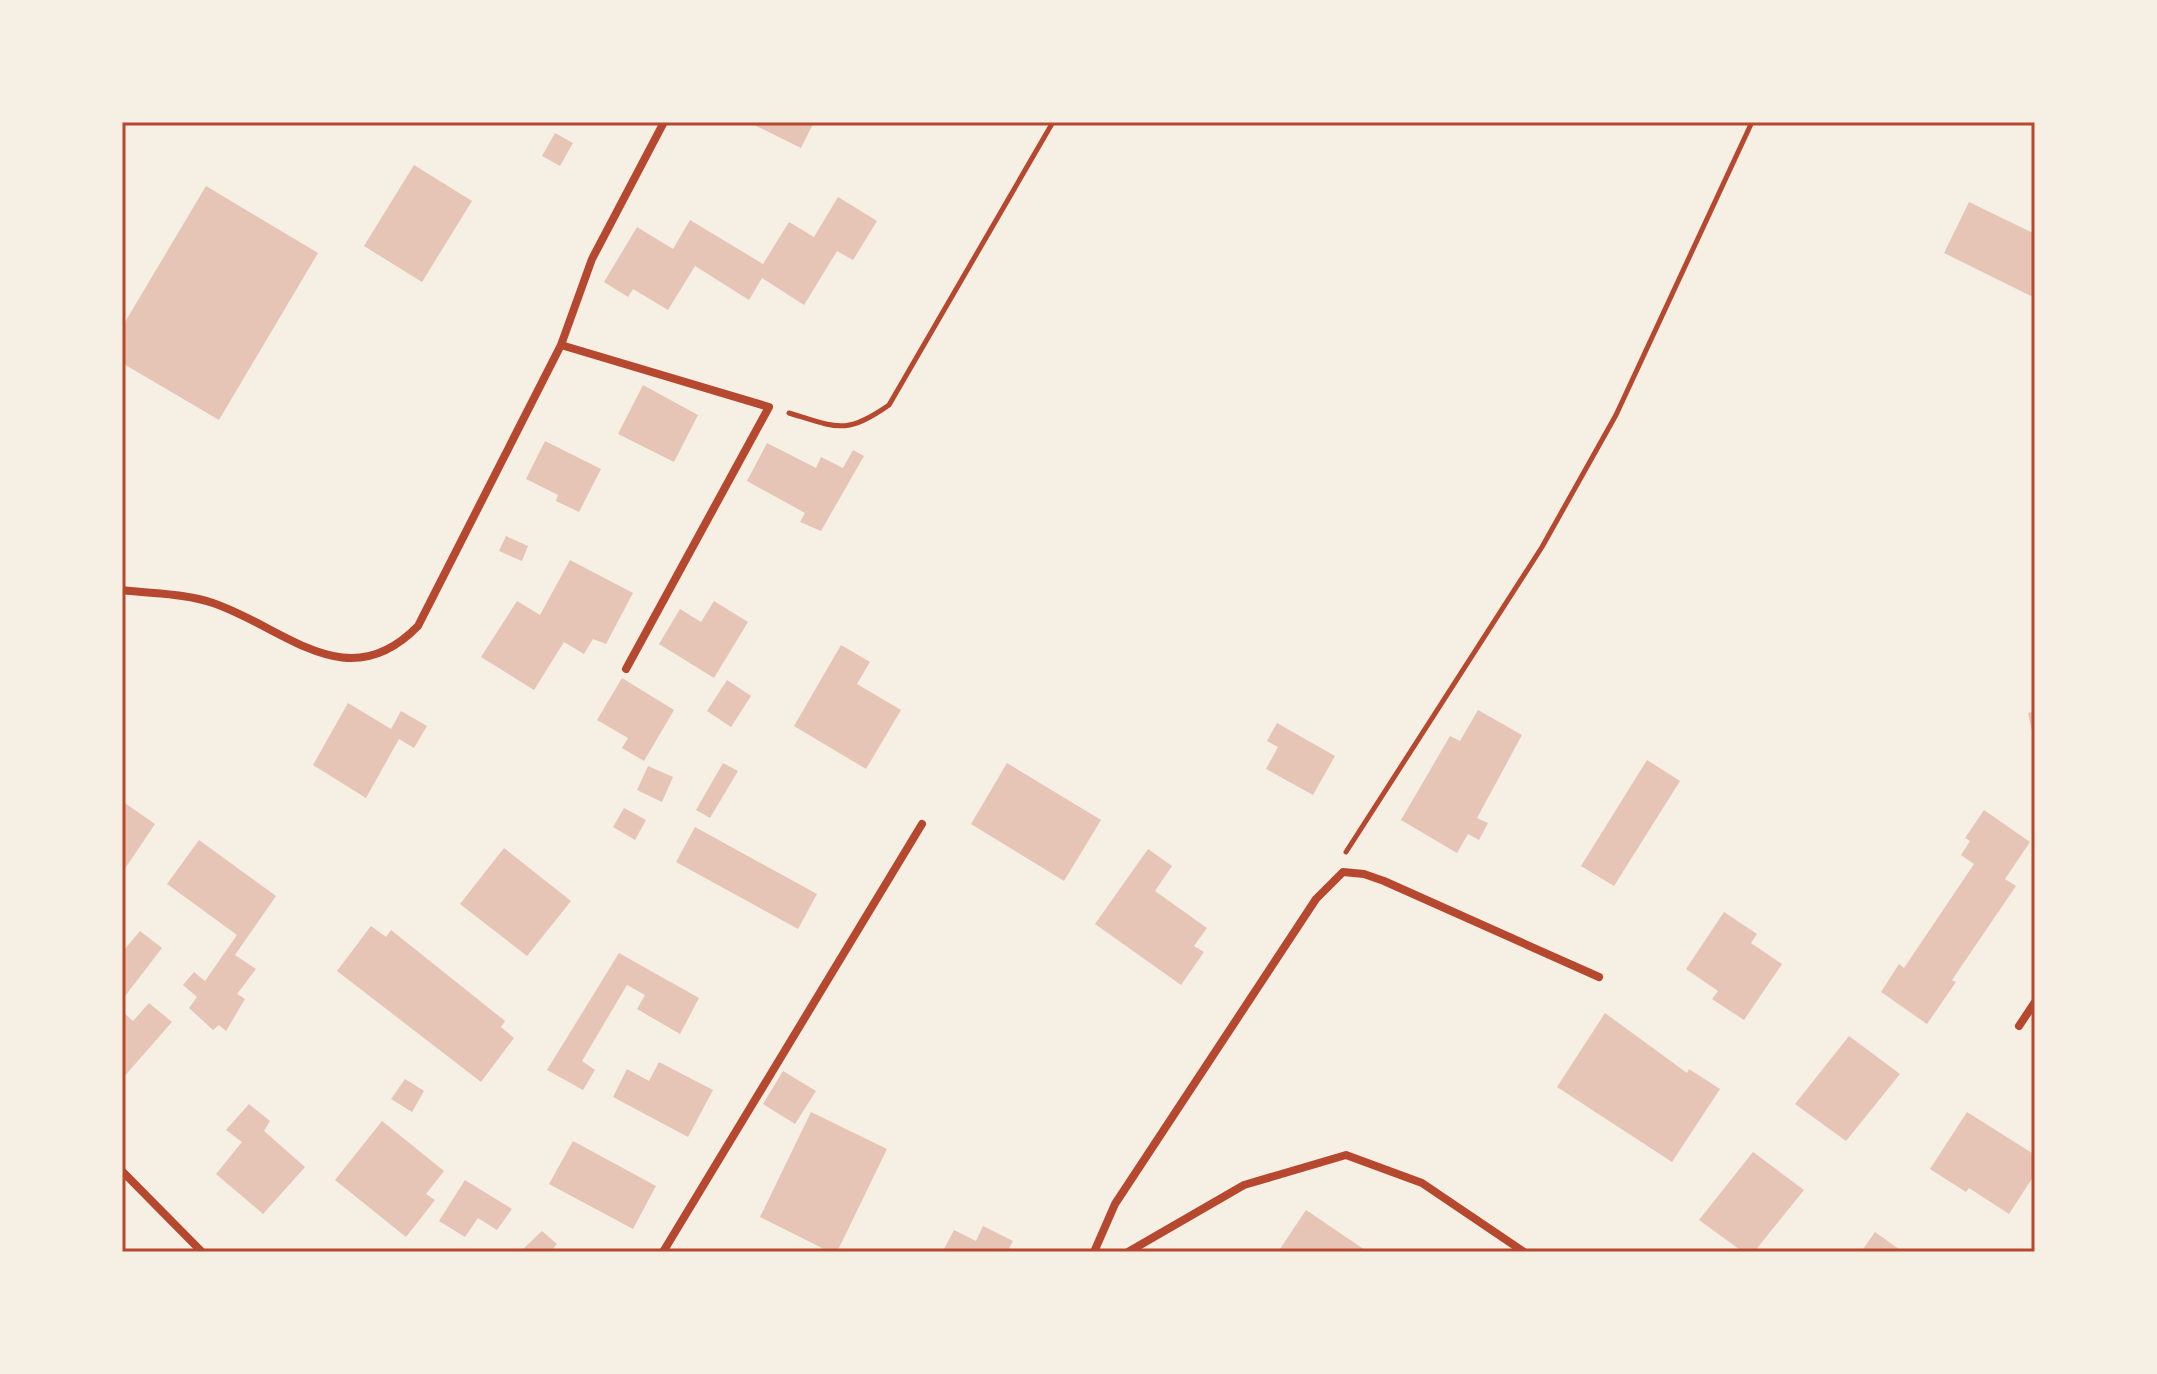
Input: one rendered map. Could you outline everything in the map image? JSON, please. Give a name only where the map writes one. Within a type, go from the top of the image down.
[{"type":"street","points":[[122,590],[209,601],[317,653],[354,659],[387,652],[418,626],[561,345],[592,259],[664,122]]},
{"type":"street","points":[[561,345],[769,407],[626,669]]},
{"type":"street","points":[[663,1252],[922,824]]},
{"type":"street","points":[[1094,1252],[1115,1204],[1316,899],[1343,872],[1364,874],[1384,881],[1599,977]]},
{"type":"street","points":[[2019,1026],[2035,1002]]},
{"type":"street","points":[[1128,1252],[1244,1185],[1346,1155],[1422,1183],[1524,1252]]},
{"type":"street","points":[[122,1171],[202,1252]]},
{"type":"path","points":[[769,407],[833,427],[860,425],[889,405],[1053,122]]},
{"type":"path","points":[[1343,872],[1347,847],[1542,547],[1616,415],[1752,122]]},
{"type":"building","points":[[748,122],[814,122],[801,148]]},
{"type":"building","points":[[555,133],[573,143],[560,166],[542,156]]},
{"type":"building","points":[[414,165],[472,201],[422,282],[364,246]]},
{"type":"building","points":[[206,186],[318,253],[219,420],[122,363],[122,327]]},
{"type":"building","points":[[838,197],[877,221],[853,260],[837,251],[804,305],[762,278],[749,300],[695,266],[668,310],[633,289],[628,297],[604,282],[637,227],[673,249],[690,220],[763,264],[789,222],[814,237]]},
{"type":"building","points":[[1969,202],[2035,234],[2035,298],[1944,253]]},
{"type":"building","points":[[643,385],[698,415],[674,462],[618,434]]},
{"type":"building","points":[[545,441],[601,469],[579,512],[556,501],[558,495],[526,479]]},
{"type":"building","points":[[767,443],[816,468],[821,457],[843,468],[853,450],[864,456],[821,531],[800,522],[805,513],[747,481]]},
{"type":"building","points":[[506,536],[528,546],[522,561],[499,551]]},
{"type":"building","points":[[570,560],[633,593],[606,644],[593,639],[584,654],[564,642],[534,690],[481,657],[517,601],[540,615]]},
{"type":"building","points":[[714,601],[748,622],[714,678],[659,644],[680,609],[701,622]]},
{"type":"building","points":[[841,645],[870,662],[857,684],[901,710],[866,769],[794,726]]},
{"type":"building","points":[[622,678],[674,710],[644,761],[622,748],[628,738],[597,720]]},
{"type":"building","points":[[727,680],[751,696],[731,727],[707,711]]},
{"type":"building","points":[[348,703],[391,729],[401,711],[427,726],[414,748],[399,739],[366,798],[313,765]]},
{"type":"building","points":[[1478,710],[1522,735],[1477,818],[1488,823],[1479,840],[1468,834],[1457,853],[1401,820],[1450,736],[1460,741]]},
{"type":"building","points":[[2035,711],[2035,740],[2034,740],[2028,713]]},
{"type":"building","points":[[1277,723],[1335,756],[1313,795],[1266,769],[1278,747],[1267,741]]},
{"type":"building","points":[[1647,760],[1680,781],[1614,886],[1581,866]]},
{"type":"building","points":[[723,763],[738,771],[710,818],[696,810]]},
{"type":"building","points":[[1007,763],[1101,820],[1064,881],[971,824]]},
{"type":"building","points":[[648,766],[673,777],[662,802],[637,790]]},
{"type":"building","points":[[122,801],[155,824],[122,873]]},
{"type":"building","points":[[624,808],[646,820],[635,840],[613,827]]},
{"type":"building","points":[[1984,810],[2030,842],[2005,879],[2016,886],[1952,980],[1956,982],[1927,1024],[1881,992],[1899,964],[1904,968],[1974,864],[1961,855],[1970,841],[1965,838]]},
{"type":"building","points":[[695,827],[817,894],[798,929],[676,862]]},
{"type":"building","points":[[199,840],[276,896],[235,955],[256,969],[237,994],[245,999],[226,1031],[219,1025],[213,1030],[189,1008],[197,997],[183,985],[194,972],[205,981],[237,935],[167,884]]},
{"type":"building","points":[[504,848],[571,901],[527,956],[460,904]]},
{"type":"building","points":[[1148,849],[1172,866],[1155,891],[1207,928],[1194,946],[1204,952],[1181,985],[1095,924]]},
{"type":"building","points":[[1724,912],[1757,934],[1751,943],[1782,964],[1744,1020],[1712,999],[1718,991],[1686,969]]},
{"type":"building","points":[[371,926],[386,937],[391,930],[505,1021],[501,1027],[514,1038],[481,1082],[337,971]]},
{"type":"building","points":[[140,931],[162,948],[122,1000],[122,948],[124,950]]},
{"type":"building","points":[[619,953],[699,998],[680,1034],[637,1009],[645,995],[627,985],[582,1061],[595,1070],[583,1090],[547,1070]]},
{"type":"building","points":[[149,1003],[172,1022],[122,1079],[122,1011],[133,1021]]},
{"type":"building","points":[[1605,1013],[1687,1073],[1689,1069],[1720,1089],[1672,1162],[1557,1087]]},
{"type":"building","points":[[1849,1036],[1900,1074],[1846,1141],[1795,1104]]},
{"type":"building","points":[[659,1062],[713,1090],[688,1137],[613,1097],[627,1069],[649,1081]]},
{"type":"building","points":[[783,1071],[816,1091],[795,1124],[763,1104]]},
{"type":"building","points":[[405,1079],[424,1091],[412,1112],[391,1099]]},
{"type":"building","points":[[249,1104],[270,1121],[264,1131],[305,1167],[263,1214],[216,1174],[242,1142],[226,1130]]},
{"type":"building","points":[[811,1112],[887,1149],[837,1252],[830,1252],[760,1217]]},
{"type":"building","points":[[1967,1112],[2035,1155],[2035,1174],[2009,1214],[1969,1188],[1966,1192],[1930,1169]]},
{"type":"building","points":[[382,1121],[444,1171],[426,1194],[435,1200],[406,1237],[335,1180]]},
{"type":"building","points":[[573,1141],[656,1186],[633,1229],[549,1184]]},
{"type":"building","points":[[1753,1152],[1804,1190],[1754,1252],[1743,1252],[1699,1220]]},
{"type":"building","points":[[465,1180],[512,1209],[497,1230],[478,1218],[465,1237],[439,1221]]},
{"type":"building","points":[[1306,1210],[1368,1252],[1278,1252]]},
{"type":"building","points":[[983,1226],[1013,1241],[1007,1252],[943,1251],[954,1230],[976,1241]]},
{"type":"building","points":[[542,1231],[557,1244],[550,1252],[520,1252]]},
{"type":"building","points":[[1875,1232],[1903,1252],[1861,1252]]}]
